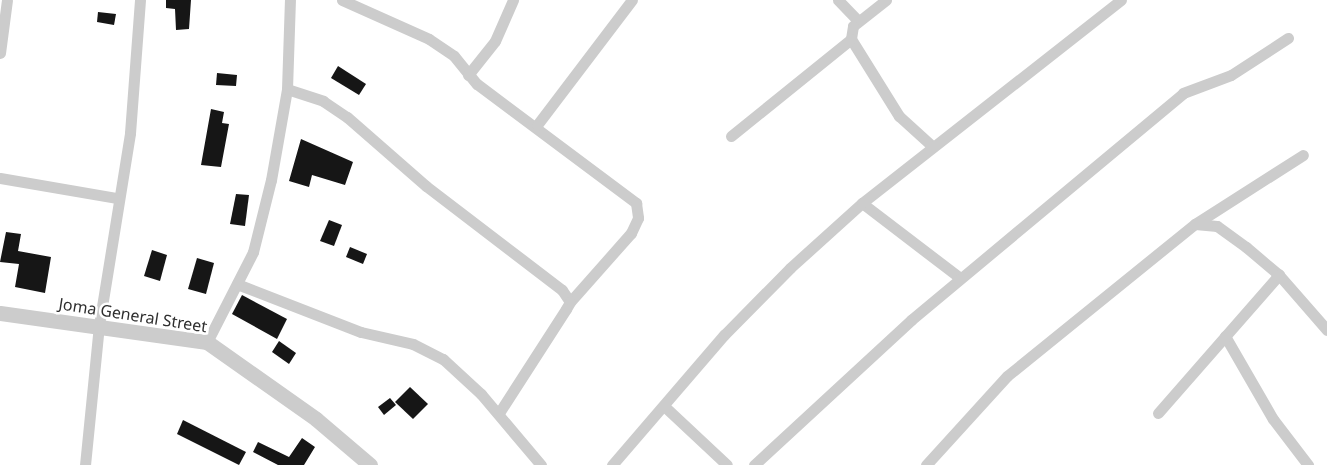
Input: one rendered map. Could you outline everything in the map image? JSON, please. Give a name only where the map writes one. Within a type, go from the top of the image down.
[{"type":"street","points":[[0,54],[7,0]]},
{"type":"street","points":[[85,465],[99,325],[117,198],[130,133],[140,0]]},
{"type":"street","points":[[207,342],[253,252],[287,89],[290,0]]},
{"type":"street","points":[[342,0],[429,39],[454,56],[468,75],[537,125],[562,150],[636,203],[638,218],[631,232],[570,302],[499,413]]},
{"type":"street","points":[[468,75],[494,40],[513,0]]},
{"type":"street","points":[[537,125],[632,0]]},
{"type":"street","points":[[838,0],[858,21]]},
{"type":"street","points":[[886,0],[853,26],[851,39],[899,116],[932,146]]},
{"type":"street","points":[[612,465],[724,335],[862,203],[932,146],[1121,0]]},
{"type":"street","points":[[754,465],[960,278],[1183,93],[1231,76],[1288,38]]},
{"type":"street","points":[[731,136],[851,39]]},
{"type":"street","points":[[287,89],[323,101],[347,116],[426,186],[550,276],[570,302]]},
{"type":"street","points":[[926,465],[1007,376],[1195,224],[1303,155]]},
{"type":"street","points":[[0,178],[117,198]]},
{"type":"street","points":[[862,203],[960,278]]},
{"type":"street","points":[[1195,224],[1217,226],[1279,275],[1327,330]]},
{"type":"street","points":[[1158,413],[1279,275]]},
{"type":"street","points":[[237,284],[362,332],[413,344],[462,374],[499,413],[540,465]]},
{"type":"street","name":"Joma General Street","points":[[0,313],[99,325],[207,342],[316,419],[370,465]]},
{"type":"street","points":[[1225,336],[1273,419],[1308,465]]},
{"type":"street","points":[[664,406],[726,465]]},
{"type":"building","points":[[166,0],[191,0],[189,29],[176,30],[175,9],[166,8]]},
{"type":"building","points":[[98,12],[116,14],[114,25],[97,22]]},
{"type":"building","points":[[338,66],[366,84],[359,95],[331,78]]},
{"type":"building","points":[[217,73],[237,75],[236,86],[216,85]]},
{"type":"building","points":[[211,109],[224,112],[222,123],[229,124],[221,167],[201,165]]},
{"type":"building","points":[[301,139],[353,162],[345,185],[312,175],[309,187],[289,181]]},
{"type":"building","points":[[236,194],[249,195],[245,226],[230,224]]},
{"type":"building","points":[[329,220],[342,225],[334,246],[320,241]]},
{"type":"building","points":[[6,232],[21,234],[18,251],[51,257],[45,293],[15,287],[19,264],[0,262]]},
{"type":"building","points":[[350,247],[367,254],[363,264],[346,257]]},
{"type":"building","points":[[152,250],[167,255],[160,281],[144,276]]},
{"type":"building","points":[[197,258],[214,263],[206,294],[188,289]]},
{"type":"building","points":[[242,295],[287,319],[277,339],[232,314]]},
{"type":"building","points":[[279,341],[296,353],[289,364],[272,352]]},
{"type":"building","points":[[410,387],[428,404],[413,419],[395,402]]},
{"type":"building","points":[[390,398],[396,405],[384,415],[378,407]]},
{"type":"building","points":[[183,420],[246,452],[239,465],[177,434]]},
{"type":"building","points":[[302,438],[315,447],[304,465],[278,465],[253,452],[258,442],[289,457]]}]
